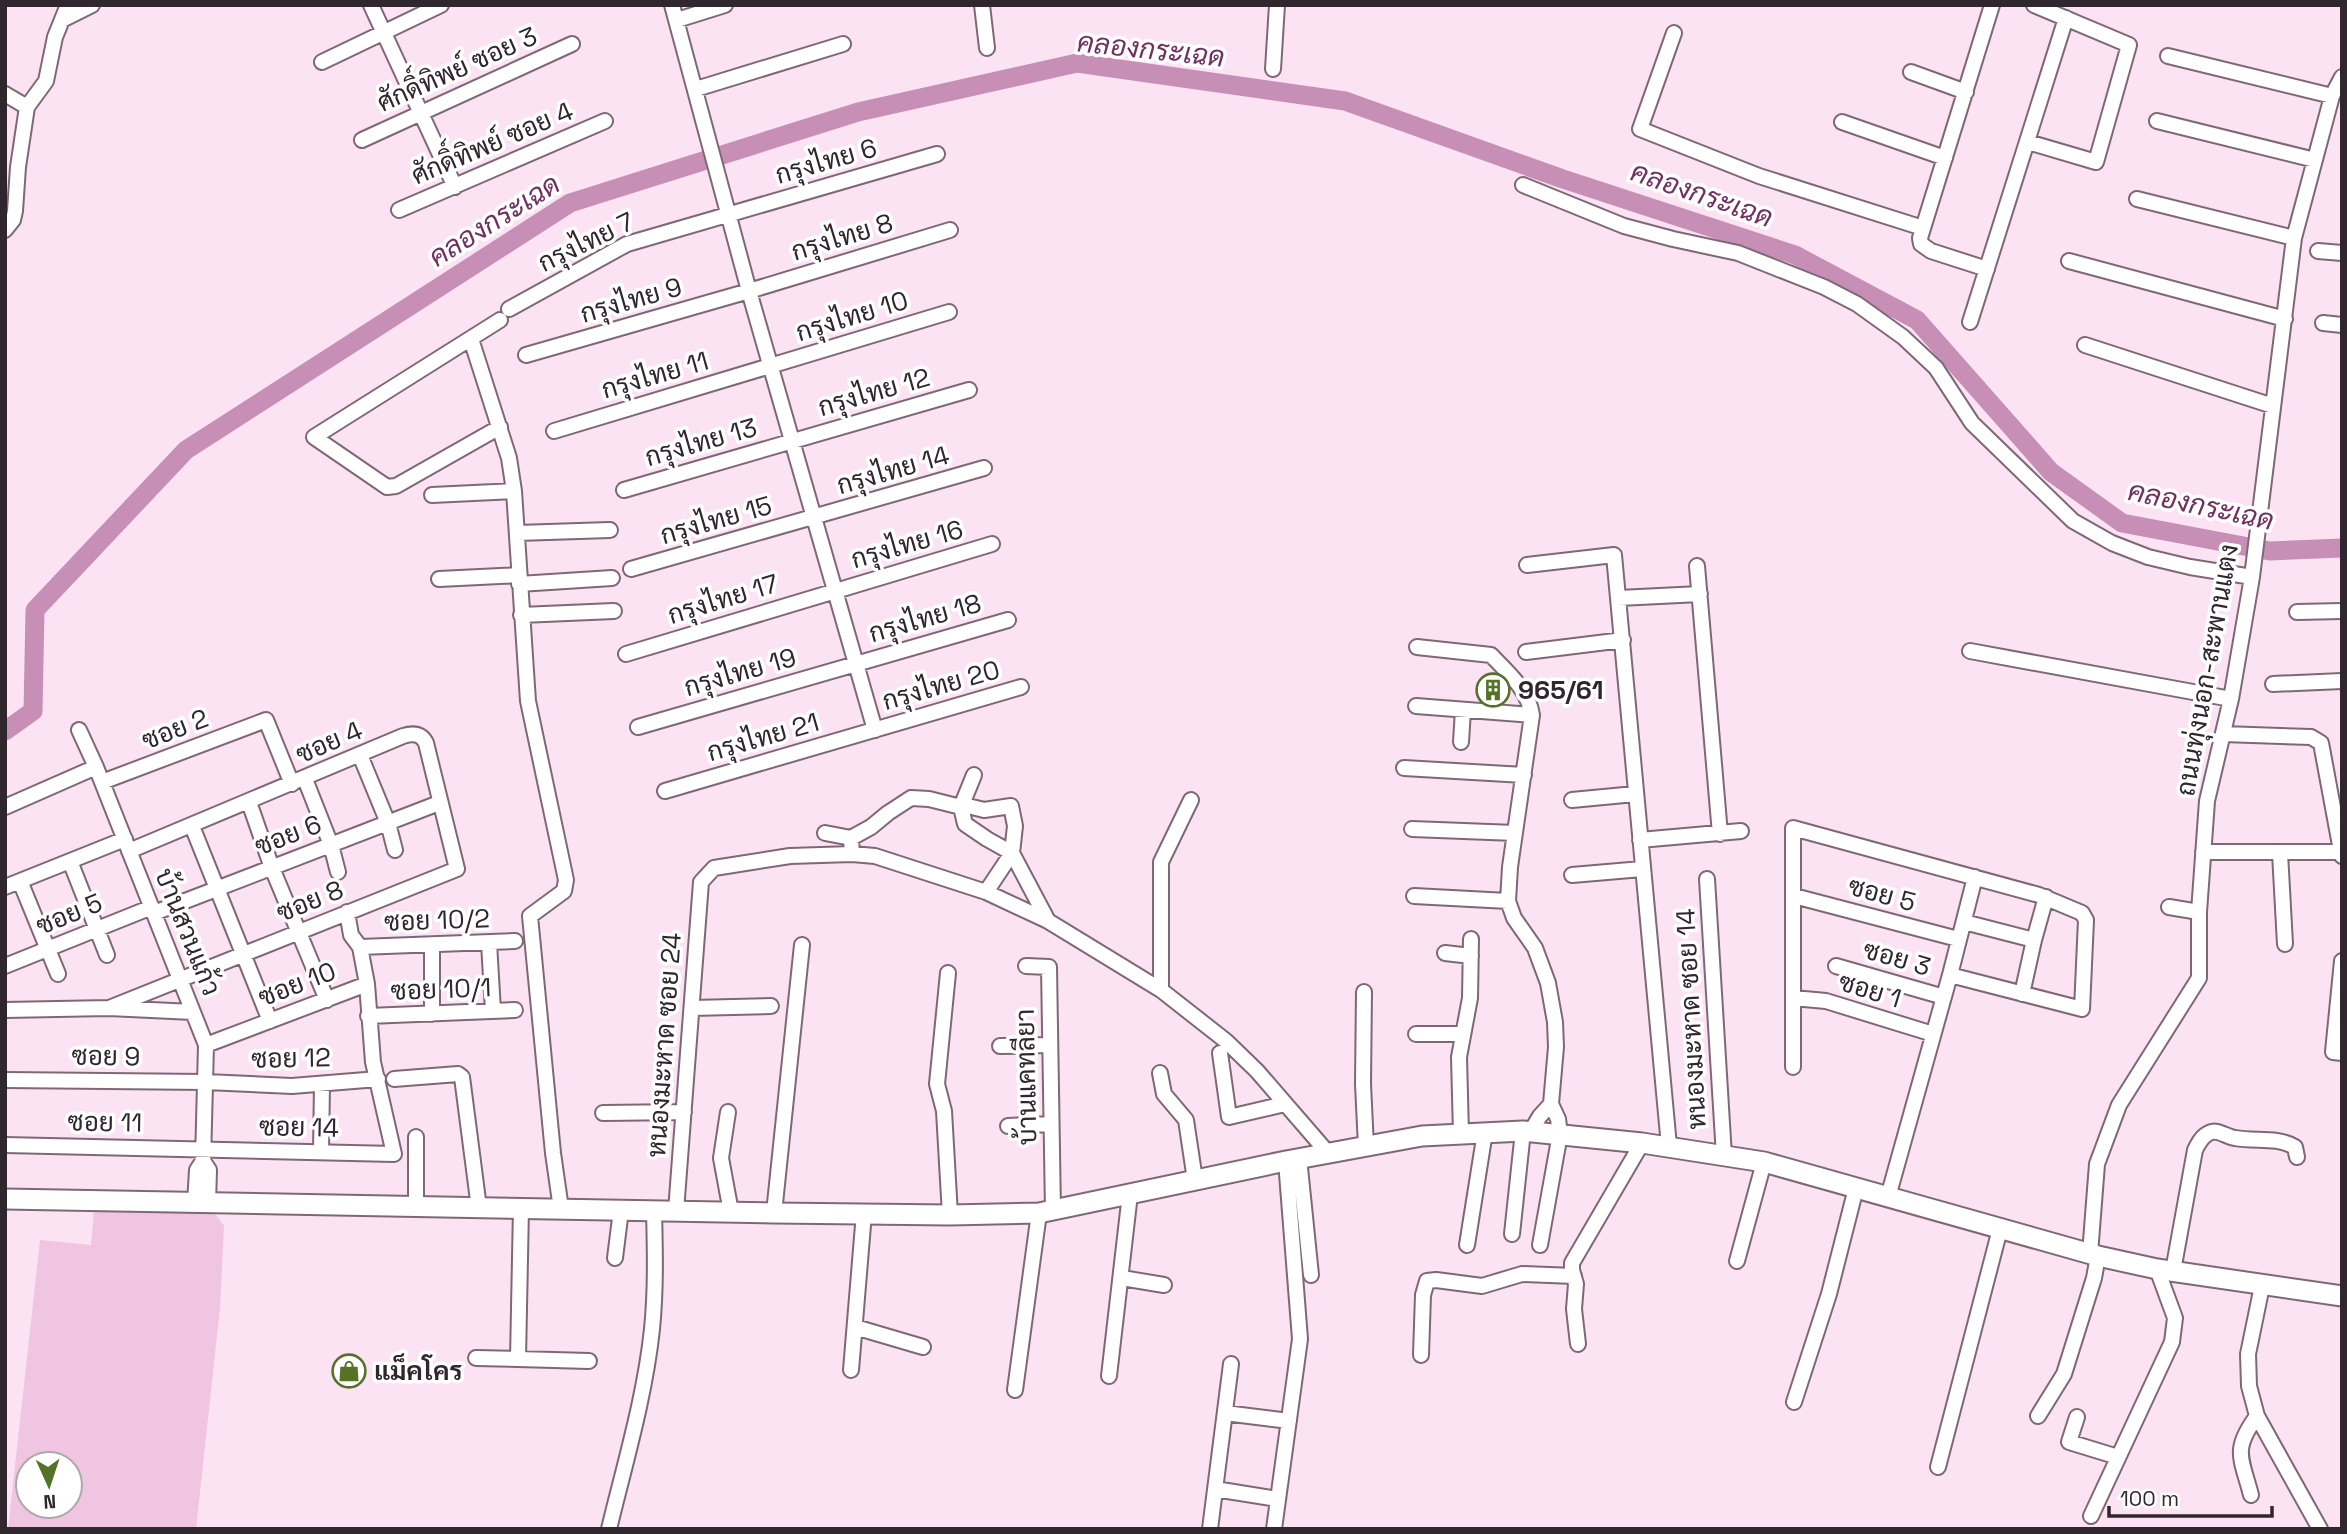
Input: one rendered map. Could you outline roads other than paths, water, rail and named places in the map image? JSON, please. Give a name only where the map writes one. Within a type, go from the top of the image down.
[{"type":"street","points":[[5,230],[13,220],[15,211],[11,168],[27,107],[46,81],[55,37],[68,5]]},
{"type":"street","points":[[62,20],[92,5]]},
{"type":"street","points":[[371,5],[455,187]]},
{"type":"street","points":[[322,62],[441,5]]},
{"type":"street","points":[[672,5],[749,291],[875,730]]},
{"type":"street","points":[[677,20],[725,5]]},
{"type":"street","points":[[982,5],[987,48]]},
{"type":"street","points":[[1273,69],[1277,5]]},
{"type":"street","points":[[1987,269],[1926,249],[1921,244],[1923,228],[1992,5]]},
{"type":"street","points":[[2028,142],[2096,162],[2130,46],[2035,5]]},
{"type":"street","points":[[1970,323],[2066,18]]},
{"type":"street","points":[[1674,33],[1640,129],[1759,176],[1923,228]]},
{"type":"street","name":"ศักดิ์ทิพย์ ซอย 3","points":[[362,140],[572,44]]},
{"type":"street","points":[[696,89],[843,44]]},
{"type":"street","points":[[2168,57],[2332,96]]},
{"type":"street","points":[[1911,72],[1966,92]]},
{"type":"street","name":"ถนนทุ่งนอก-สะพานแตง","points":[[2038,1416],[2064,1374],[2094,1278],[2097,1164],[2119,1105],[2199,978],[2199,912],[2207,801],[2231,699],[2253,573],[2294,237],[2332,96],[2342,77]]},
{"type":"street","points":[[5,94],[27,107]]},
{"type":"street","name":"ศักดิ์ทิพย์ ซอย 4","points":[[399,210],[605,121]]},
{"type":"street","points":[[2157,121],[2315,160]]},
{"type":"street","points":[[1842,122],[1945,158]]},
{"type":"street","name":"กรุงไทย 6","points":[[728,215],[937,154]]},
{"type":"street","points":[[1523,185],[1624,226],[1738,253],[1824,287],[1857,304],[1903,337],[1936,368],[1972,423],[2073,521],[2112,543],[2148,557],[2190,568],[2253,573]]},
{"type":"street","points":[[2137,199],[2294,237]]},
{"type":"street","name":"กรุงไทย 7","points":[[500,427],[396,486],[387,487],[314,437],[471,339],[504,315],[627,244],[728,215]]},
{"type":"street","name":"กรุงไทย 8","points":[[749,291],[950,230]]},
{"type":"street","points":[[2318,251],[2342,253]]},
{"type":"street","points":[[2069,261],[2285,319]]},
{"type":"street","name":"กรุงไทย 9","points":[[526,355],[749,291]]},
{"type":"street","name":"กรุงไทย 10","points":[[771,367],[949,312]]},
{"type":"street","points":[[2323,323],[2342,325]]},
{"type":"street","points":[[471,339],[509,458],[514,491],[528,701],[566,880],[564,891],[530,916],[561,1209]]},
{"type":"street","points":[[2085,345],[2273,406]]},
{"type":"street","name":"กรุงไทย 11","points":[[554,431],[771,367]]},
{"type":"street","name":"กรุงไทย 12","points":[[793,441],[969,390]]},
{"type":"street","name":"กรุงไทย 13","points":[[624,489],[793,441]]},
{"type":"street","name":"กรุงไทย 14","points":[[815,518],[984,468]]},
{"type":"street","points":[[432,495],[514,491]]},
{"type":"street","name":"กรุงไทย 15","points":[[631,569],[815,518]]},
{"type":"street","points":[[517,533],[610,530]]},
{"type":"street","name":"กรุงไทย 16","points":[[835,590],[992,544]]},
{"type":"street","points":[[1527,565],[1614,555],[1669,1146]]},
{"type":"street","points":[[1698,566],[1720,834]]},
{"type":"street","points":[[439,579],[612,578]]},
{"type":"street","name":"กรุงไทย 17","points":[[626,654],[835,590]]},
{"type":"street","points":[[1619,598],[1700,594]]},
{"type":"street","points":[[521,615],[614,611]]},
{"type":"street","points":[[2297,612],[2342,611]]},
{"type":"street","name":"กรุงไทย 18","points":[[855,664],[1008,620]]},
{"type":"street","points":[[1526,652],[1622,640]]},
{"type":"street","points":[[1417,647],[1491,654],[1526,693],[1532,715],[1508,901],[1514,918],[1535,948],[1548,983],[1555,1022],[1556,1047],[1551,1104],[1558,1119],[1560,1134],[1540,1245]]},
{"type":"street","points":[[1970,651],[2231,699]]},
{"type":"street","name":"กรุงไทย 19","points":[[638,727],[855,664]]},
{"type":"street","points":[[2273,684],[2342,681]]},
{"type":"street","name":"กรุงไทย 20","points":[[875,730],[1021,687]]},
{"type":"street","points":[[1416,706],[1532,715]]},
{"type":"street","points":[[1461,742],[1463,710]]},
{"type":"street","name":"ซอย 2","points":[[102,782],[266,720],[299,782]]},
{"type":"street","name":"บ้านสวนแก้ว","points":[[79,730],[206,1045],[203,1155],[197,1170],[202,1203]]},
{"type":"street","name":"กรุงไทย 21","points":[[665,791],[875,730]]},
{"type":"street","name":"ซอย 4","points":[[127,845],[192,826],[409,734],[419,735],[426,743],[457,869]]},
{"type":"street","points":[[2203,852],[2342,854],[2321,743],[2311,737],[2223,734]]},
{"type":"street","points":[[360,755],[388,823],[395,850]]},
{"type":"street","points":[[5,807],[96,767]]},
{"type":"street","points":[[1404,768],[1524,775]]},
{"type":"street","points":[[974,775],[961,807],[965,824],[1012,853],[1048,921]]},
{"type":"street","points":[[299,782],[331,845],[338,872]]},
{"type":"street","points":[[1572,800],[1635,794]]},
{"type":"street","points":[[825,833],[850,838],[871,827],[911,798],[984,810],[1012,806],[1015,827],[1012,853],[986,892]]},
{"type":"street","points":[[1161,990],[1161,862],[1191,800]]},
{"type":"street","points":[[249,802],[272,868],[327,1000]]},
{"type":"street","name":"ซอย 6","points":[[153,910],[218,889],[439,803]]},
{"type":"street","points":[[192,826],[270,1021]]},
{"type":"street","points":[[1793,1067],[1793,828],[2046,897],[2082,913],[2086,920],[2081,1009],[1950,975]]},
{"type":"street","points":[[1412,829],[1515,833]]},
{"type":"street","points":[[1640,840],[1741,831]]},
{"type":"street","points":[[850,838],[852,854],[888,860],[986,892],[1048,921],[1161,990],[1226,1041],[1257,1071],[1328,1153]]},
{"type":"street","points":[[5,887],[70,861],[127,845]]},
{"type":"street","points":[[2280,853],[2285,944]]},
{"type":"street","name":"หนองมะหาด ซอย 24","points":[[676,1211],[701,882],[714,868],[790,856],[852,854]]},
{"type":"street","points":[[70,861],[107,955]]},
{"type":"street","name":"ซอย 8","points":[[109,1008],[457,869]]},
{"type":"street","points":[[1572,875],[1642,869]]},
{"type":"street","points":[[1888,1197],[1975,877]]},
{"type":"street","name":"หนองมะหาด ซอย 14","points":[[1707,879],[1724,1156]]},
{"type":"street","points":[[20,881],[58,974]]},
{"type":"street","points":[[1414,896],[1508,901]]},
{"type":"street","name":"ซอย 5","points":[[1794,896],[1958,939]]},
{"type":"street","points":[[2022,994],[2046,897]]},
{"type":"street","points":[[2169,907],[2199,912]]},
{"type":"street","name":"ซอย 5","points":[[5,966],[153,910]]},
{"type":"street","points":[[347,912],[351,935],[360,947],[367,984],[373,1062],[378,1079]]},
{"type":"street","points":[[1964,922],[2034,940]]},
{"type":"street","points":[[1461,1133],[1459,1057],[1470,998],[1471,939]]},
{"type":"street","name":"ซอย 10/2","points":[[360,947],[515,941]]},
{"type":"street","points":[[489,943],[493,1011]]},
{"type":"street","points":[[432,945],[432,1014]]},
{"type":"street","points":[[774,1213],[802,945]]},
{"type":"street","points":[[1445,953],[1471,956]]},
{"type":"street","points":[[2342,961],[2333,1052],[2342,1053]]},
{"type":"street","name":"บ้านแคทลียา","points":[[1015,1390],[1046,1212],[1051,1124],[1049,967],[1026,966]]},
{"type":"street","name":"ซอย 3","points":[[1836,966],[1944,997]]},
{"type":"street","points":[[948,973],[937,1084],[944,1111],[950,1215]]},
{"type":"street","name":"ซอย 10","points":[[206,1045],[367,984]]},
{"type":"street","points":[[1364,992],[1363,1084],[1366,1147]]},
{"type":"street","name":"ซอย 1","points":[[1793,998],[1826,1001],[1933,1034]]},
{"type":"street","points":[[692,1008],[771,1006]]},
{"type":"street","points":[[5,1010],[109,1008],[193,1012]]},
{"type":"street","name":"ซอย 10/1","points":[[368,1016],[515,1010]]},
{"type":"street","points":[[1416,1034],[1463,1034]]},
{"type":"street","points":[[1000,1046],[1050,1045]]},
{"type":"street","points":[[1220,1052],[1229,1117],[1285,1104]]},
{"type":"street","points":[[1160,1073],[1164,1094],[1186,1119],[1195,1180]]},
{"type":"street","points":[[394,1079],[458,1074],[463,1077],[480,1208]]},
{"type":"street","name":"ซอย 12","points":[[206,1082],[292,1086],[378,1079]]},
{"type":"street","name":"ซอย 14","points":[[203,1155],[321,1152],[394,1154],[378,1079]]},
{"type":"street","name":"ซอย 9","points":[[5,1080],[206,1082]]},
{"type":"street","points":[[321,1152],[322,1084]]},
{"type":"street","points":[[1512,1234],[1527,1131],[1551,1104]]},
{"type":"street","points":[[604,1113],[684,1112]]},
{"type":"street","points":[[728,1112],[721,1158],[731,1212]]},
{"type":"street","points":[[1008,1126],[1051,1124]]},
{"type":"street","points":[[5,1199],[774,1213],[950,1215],[1046,1212],[1422,1136],[1527,1131],[1669,1146],[1764,1162],[2094,1255],[2165,1270],[2342,1296]]},
{"type":"street","points":[[2091,1516],[2172,1342],[2175,1318],[2165,1270],[2198,1143],[2209,1133],[2217,1131],[2236,1139],[2287,1142],[2295,1147],[2297,1157]]},
{"type":"street","points":[[1467,1245],[1485,1132]]},
{"type":"street","points":[[416,1137],[416,1206]]},
{"type":"street","points":[[1578,1344],[1574,1309],[1577,1290],[1572,1267],[1577,1253],[1643,1143]]},
{"type":"street","name":"ซอย 11","points":[[5,1145],[203,1155]]},
{"type":"street","points":[[1293,1160],[1311,1275]]},
{"type":"street","points":[[1274,1529],[1300,1328],[1293,1160]]},
{"type":"street","points":[[1737,1261],[1764,1162]]},
{"type":"street","points":[[1794,1402],[1829,1294],[1856,1188]]},
{"type":"street","points":[[1109,1376],[1130,1194]]},
{"type":"street","points":[[518,1359],[521,1208]]},
{"type":"street","points":[[615,1258],[621,1210]]},
{"type":"street","points":[[609,1529],[637,1414],[652,1331],[656,1269],[653,1210]]},
{"type":"street","points":[[851,1370],[864,1213]]},
{"type":"street","points":[[1938,1467],[2000,1229]]},
{"type":"street","points":[[1422,1355],[1423,1295],[1427,1281],[1482,1286],[1522,1274],[1574,1276]]},
{"type":"street","points":[[1122,1278],[1164,1285]]},
{"type":"street","points":[[2262,1286],[2248,1354],[2249,1386],[2257,1416],[2319,1529]]},
{"type":"street","points":[[855,1327],[923,1347]]},
{"type":"street","points":[[476,1359],[589,1361]]},
{"type":"street","points":[[1210,1529],[1231,1364]]},
{"type":"street","points":[[1225,1413],[1289,1421]]},
{"type":"street","points":[[2077,1416],[2068,1442],[2118,1457]]},
{"type":"street","points":[[2251,1495],[2240,1455],[2240,1443],[2243,1434],[2257,1416]]},
{"type":"street","points":[[1215,1489],[1278,1499]]},
{"type":"waterway","name":"คลองกระเฉด","points":[[5,731],[33,711],[35,610],[186,450],[570,203],[858,112],[1077,63],[1345,101],[1563,179],[1795,255],[1917,320],[2051,472],[2122,523],[2270,551],[2342,548]]},
{"type":"place","name":"965/61","points":[[1493,690]]},
{"type":"place","name":"แม็คโคร","points":[[349,1371]]}]
